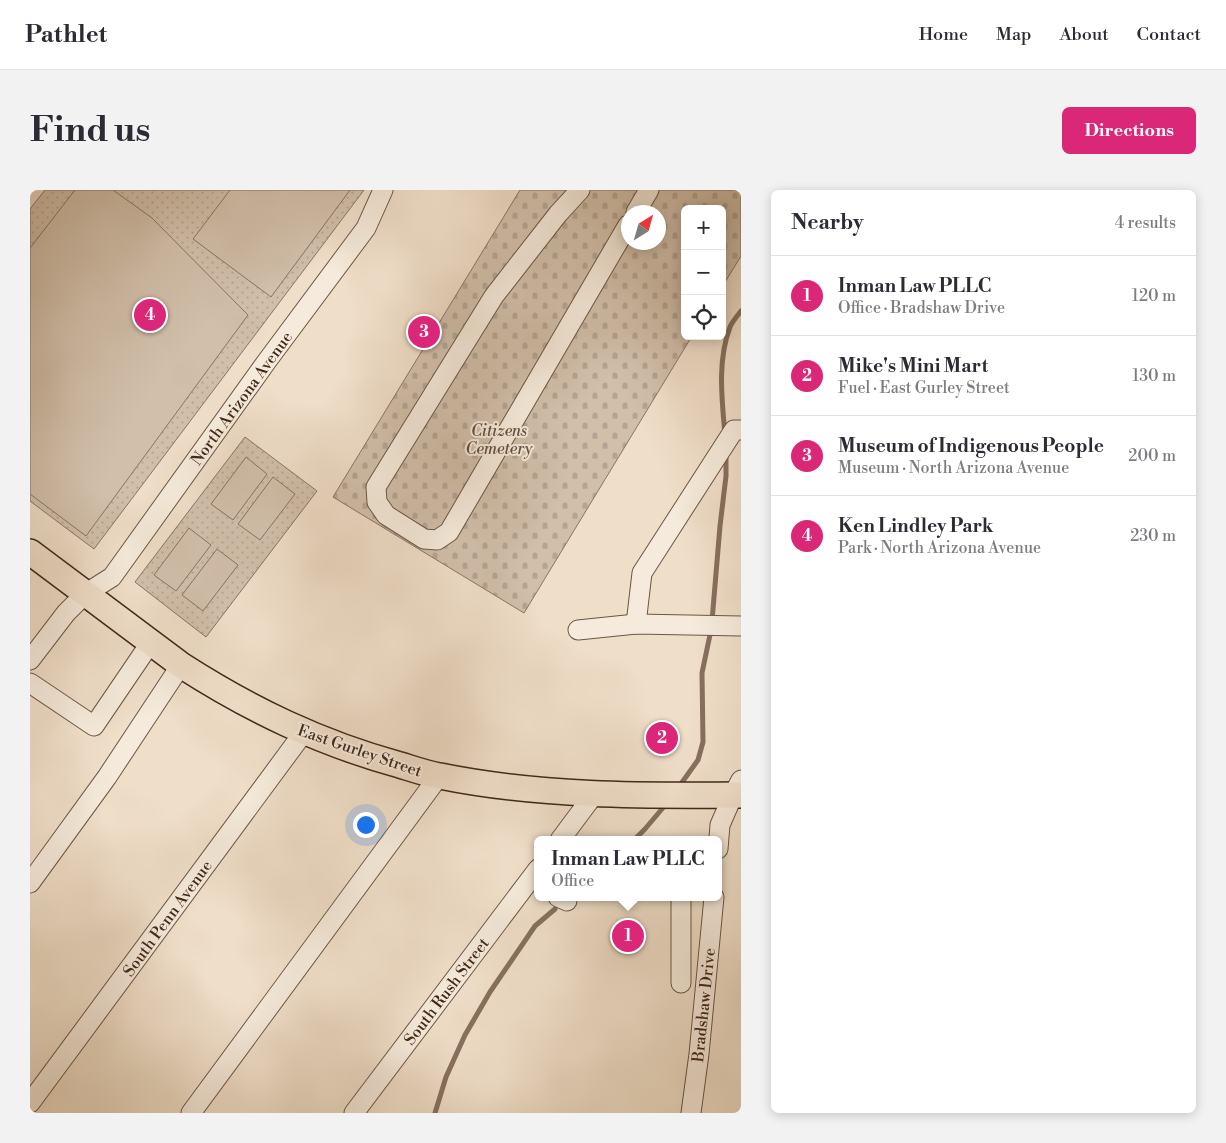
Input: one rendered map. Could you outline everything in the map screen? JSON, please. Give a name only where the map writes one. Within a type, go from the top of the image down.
[{"type":"main road","name":"East Gurley Street","points":[[30,552],[181,665],[252,708],[304,732],[371,757],[439,776],[509,788],[595,793],[738,790]]},
{"type":"street","name":"North Arizona Avenue","points":[[30,660],[66,613],[85,594],[112,577],[267,361],[366,228],[383,190]]},
{"type":"street","points":[[580,190],[558,214],[494,296],[376,487],[377,502],[386,514],[424,539],[437,540],[448,532],[621,237]]},
{"type":"street","points":[[640,205],[649,190]]},
{"type":"street","points":[[636,624],[642,573],[734,430],[741,430]]},
{"type":"street","points":[[578,630],[636,624],[741,626]]},
{"type":"street","points":[[30,683],[94,726],[151,642]]},
{"type":"street","points":[[30,883],[107,777],[181,665]]},
{"type":"street","name":"South Penn Avenue","points":[[30,1103],[304,732]]},
{"type":"street","points":[[191,1113],[439,776]]},
{"type":"street","points":[[719,836],[720,826],[738,790]]},
{"type":"street","points":[[563,836],[595,793]]},
{"type":"street","name":"South Rush Street","points":[[354,1113],[534,881]]},
{"type":"street","points":[[672,927],[676,983],[675,901]]},
{"type":"street","name":"Bradshaw Drive","points":[[690,1113],[699,1054],[714,901]]},
{"type":"green space","points":[[45,190],[364,190],[94,549],[30,501],[30,209]]},
{"type":"green space","points":[[75,190],[113,190],[152,218],[248,315],[86,536],[30,494],[30,248]]},
{"type":"green space","points":[[230,190],[350,190],[271,297],[193,239]]},
{"type":"green space","name":"Citizens Cemetery","points":[[520,190],[741,190],[741,256],[726,280],[726,205],[681,205],[681,340],[690,340],[524,613],[333,497]]},
{"type":"green space","points":[[245,437],[317,491],[206,637],[135,582]]},
{"type":"green space","points":[[246,457],[267,474],[233,520],[211,504]]},
{"type":"green space","points":[[273,477],[295,494],[260,540],[238,524]]},
{"type":"green space","points":[[189,528],[211,545],[176,591],[154,575]]},
{"type":"green space","points":[[217,549],[238,565],[203,611],[182,595]]},
{"type":"waterway","points":[[725,435],[722,381],[723,353],[730,327],[741,311]]},
{"type":"waterway","points":[[712,621],[726,476],[726,456]]},
{"type":"waterway","points":[[678,788],[698,760],[703,742],[702,673],[711,630]]},
{"type":"waterway","points":[[638,836],[667,803]]},
{"type":"waterway","points":[[435,1113],[446,1077],[465,1035],[490,992],[535,926],[555,909]]},
{"type":"place","name":"Ken Lindley Park","points":[[150,315]]},
{"type":"place","name":"Museum of Indigenous People","points":[[424,332]]},
{"type":"place","name":"Mike's Mini Mart","points":[[662,738]]},
{"type":"place","name":"Inman Law PLLC","points":[[628,936]]}]
